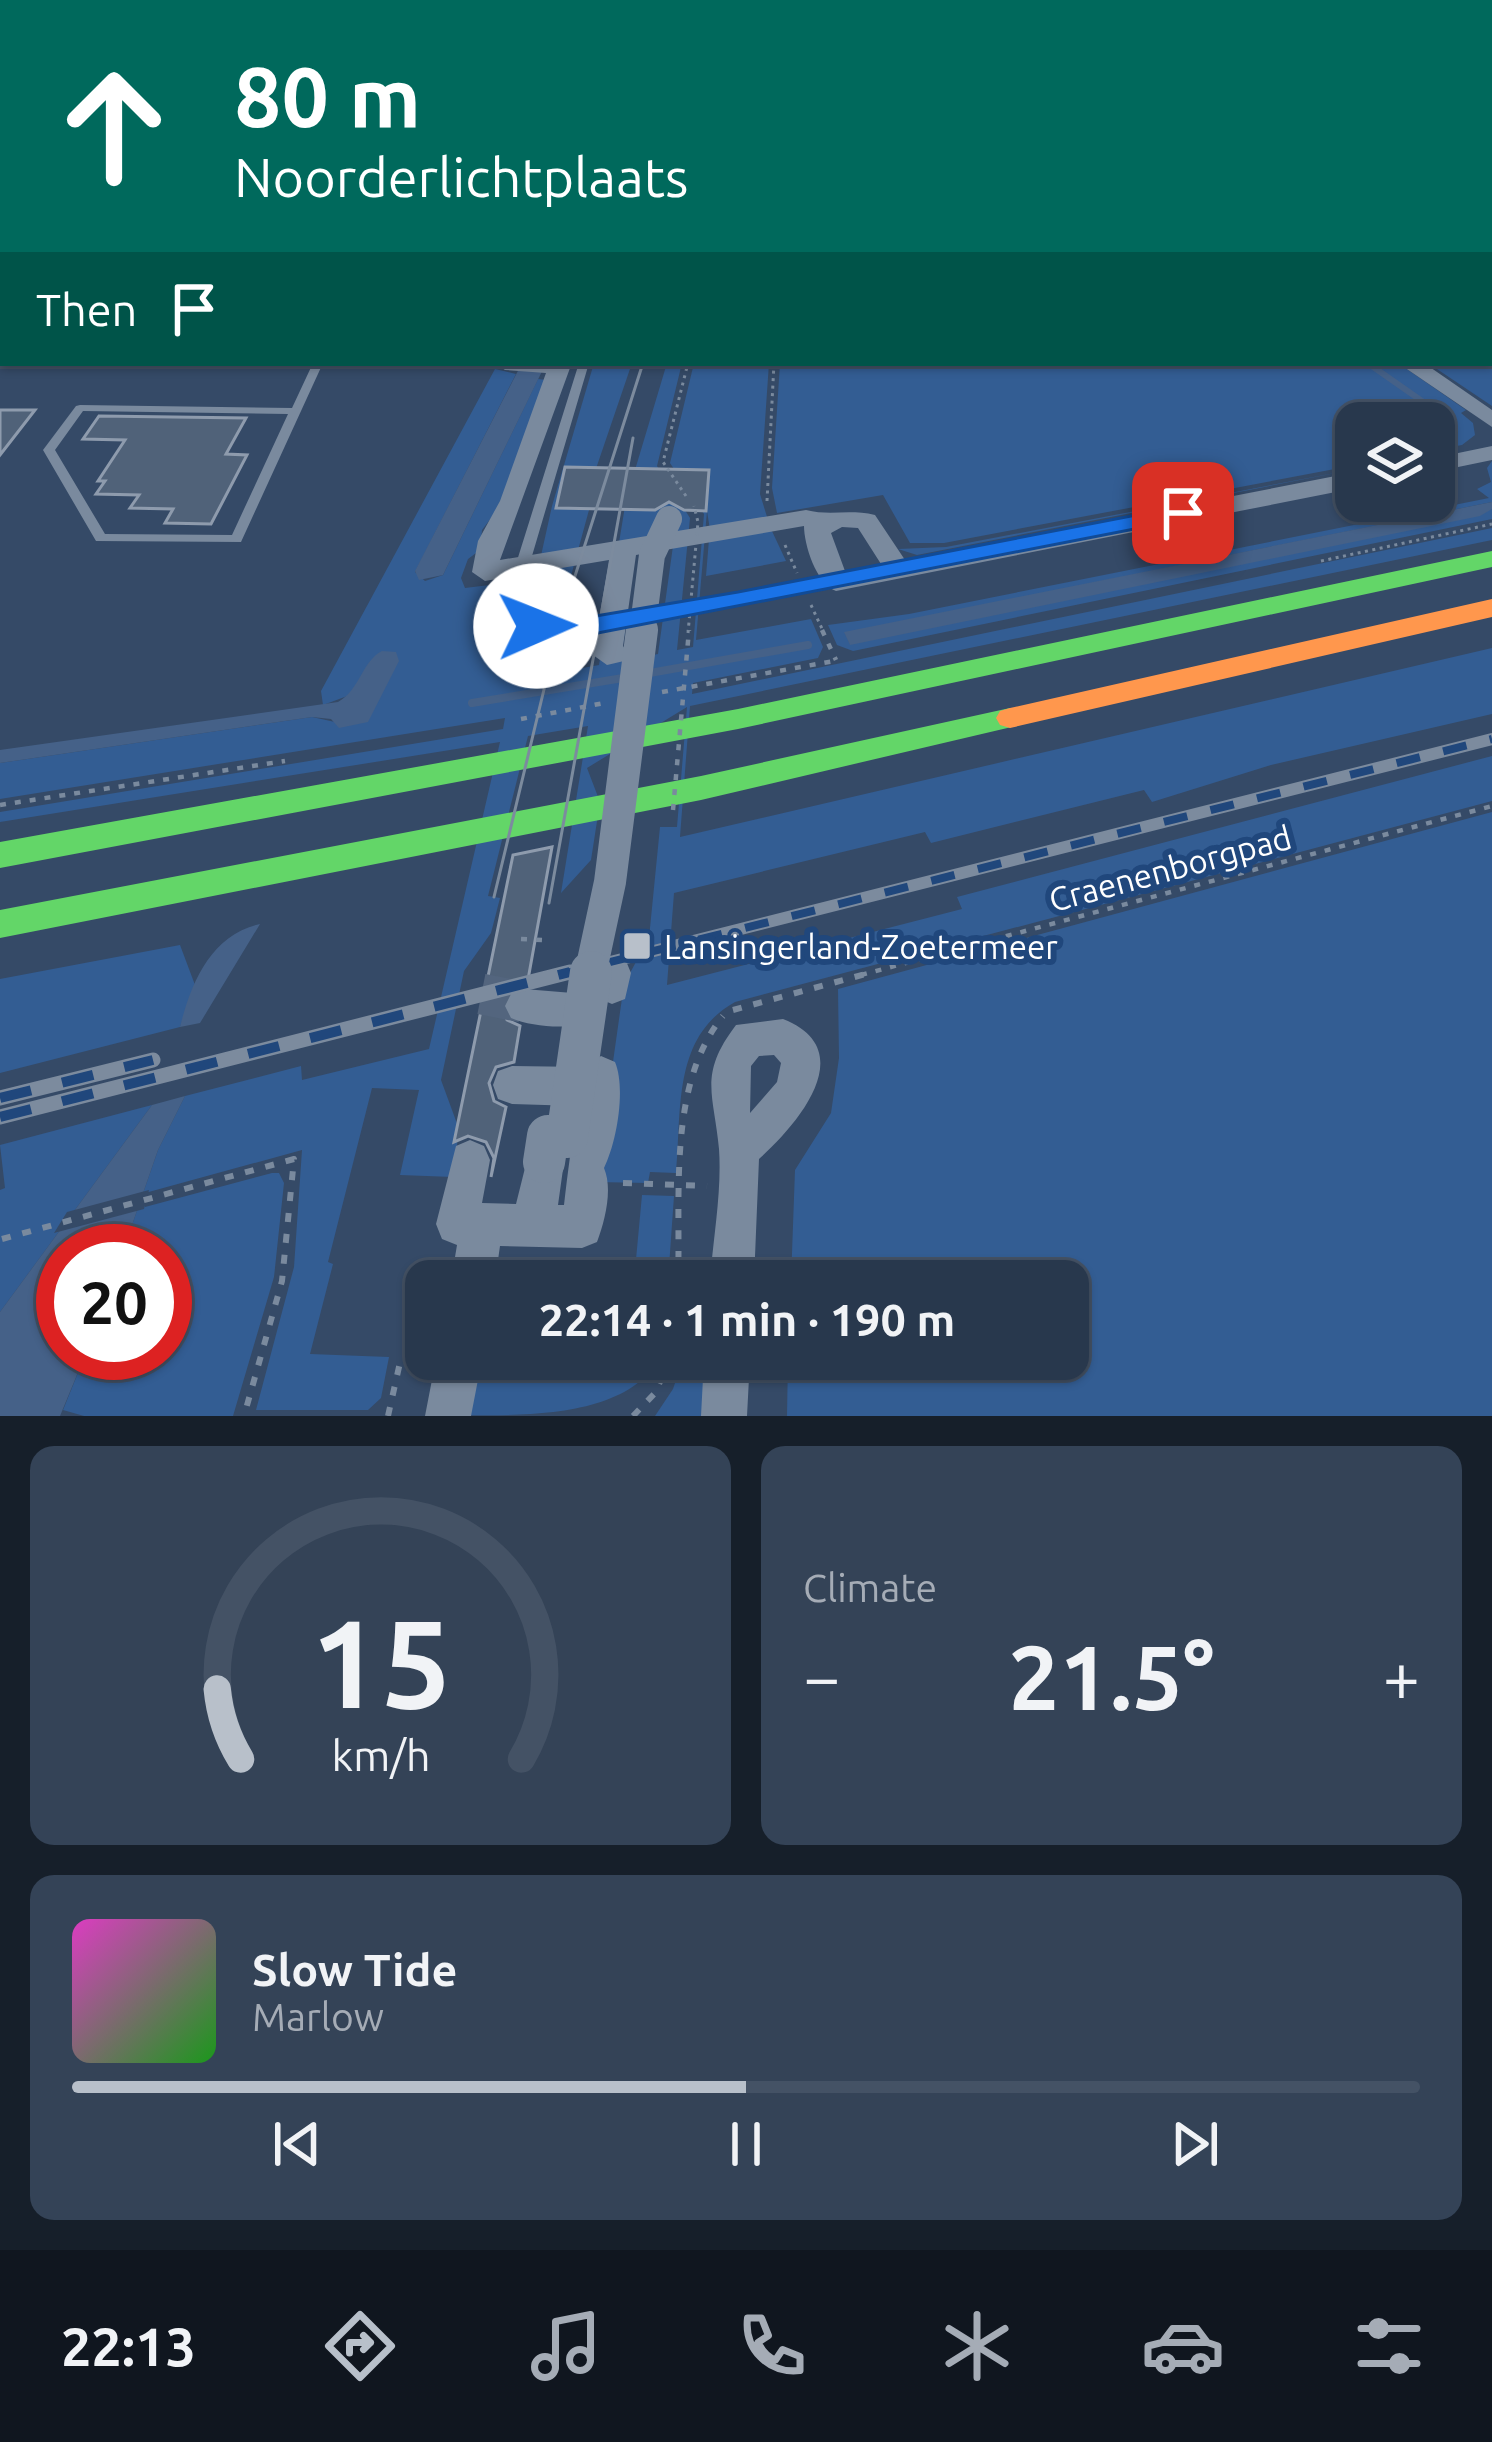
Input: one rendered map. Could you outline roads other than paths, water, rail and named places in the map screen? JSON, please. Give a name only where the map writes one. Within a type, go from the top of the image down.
[{"type":"highway","points":[[0,855],[692,729],[1492,559]]},
{"type":"highway","points":[[0,928],[723,783],[1492,608]]},
{"type":"street","points":[[535,366],[559,368],[513,501],[490,541],[485,572],[624,549],[672,528],[806,518],[823,524],[843,517],[866,521],[897,568]]},
{"type":"street","points":[[1413,366],[1492,420]]},
{"type":"street","points":[[1455,461],[1492,453]]},
{"type":"street","points":[[823,524],[817,539],[836,582],[1335,484]]},
{"type":"street","points":[[534,1226],[548,1136],[568,1137],[651,615],[653,551],[672,528]]},
{"type":"street","points":[[614,654],[607,655],[612,622],[627,586],[624,549]]},
{"type":"street","points":[[620,808],[673,810]]},
{"type":"street","points":[[524,1006],[588,995]]},
{"type":"street","points":[[552,1086],[588,995]]},
{"type":"street","points":[[470,1160],[458,1224],[582,1227],[600,1081],[512,1085]]},
{"type":"street","points":[[733,1260],[738,1167]]},
{"type":"street","points":[[542,1171],[591,1174]]},
{"type":"street","points":[[476,1260],[482,1225]]},
{"type":"street","points":[[448,1416],[455,1380]]},
{"type":"street","points":[[724,1416],[727,1380]]},
{"type":"lane","points":[[295,411],[80,408],[49,450],[101,538],[236,539],[317,366]]},
{"type":"lane","points":[[583,366],[522,566],[517,607],[533,625],[559,630],[836,582]]},
{"type":"waterway","points":[[1372,366],[1423,402]]},
{"type":"waterway","points":[[644,674],[808,645]]},
{"type":"waterway","points":[[472,703],[629,677]]},
{"type":"tunnel","points":[[498,1018],[506,978]]},
{"type":"tram line","points":[[494,897],[560,623],[642,366]]},
{"type":"tram line","points":[[549,903],[633,438]]},
{"type":"railway","points":[[559,975],[1492,739]]},
{"type":"railway","points":[[0,1117],[570,972]]},
{"type":"railway","points":[[0,1098],[153,1060]]},
{"type":"place","name":"Lansingerland-Zoetermeer","points":[[637,946]]}]
